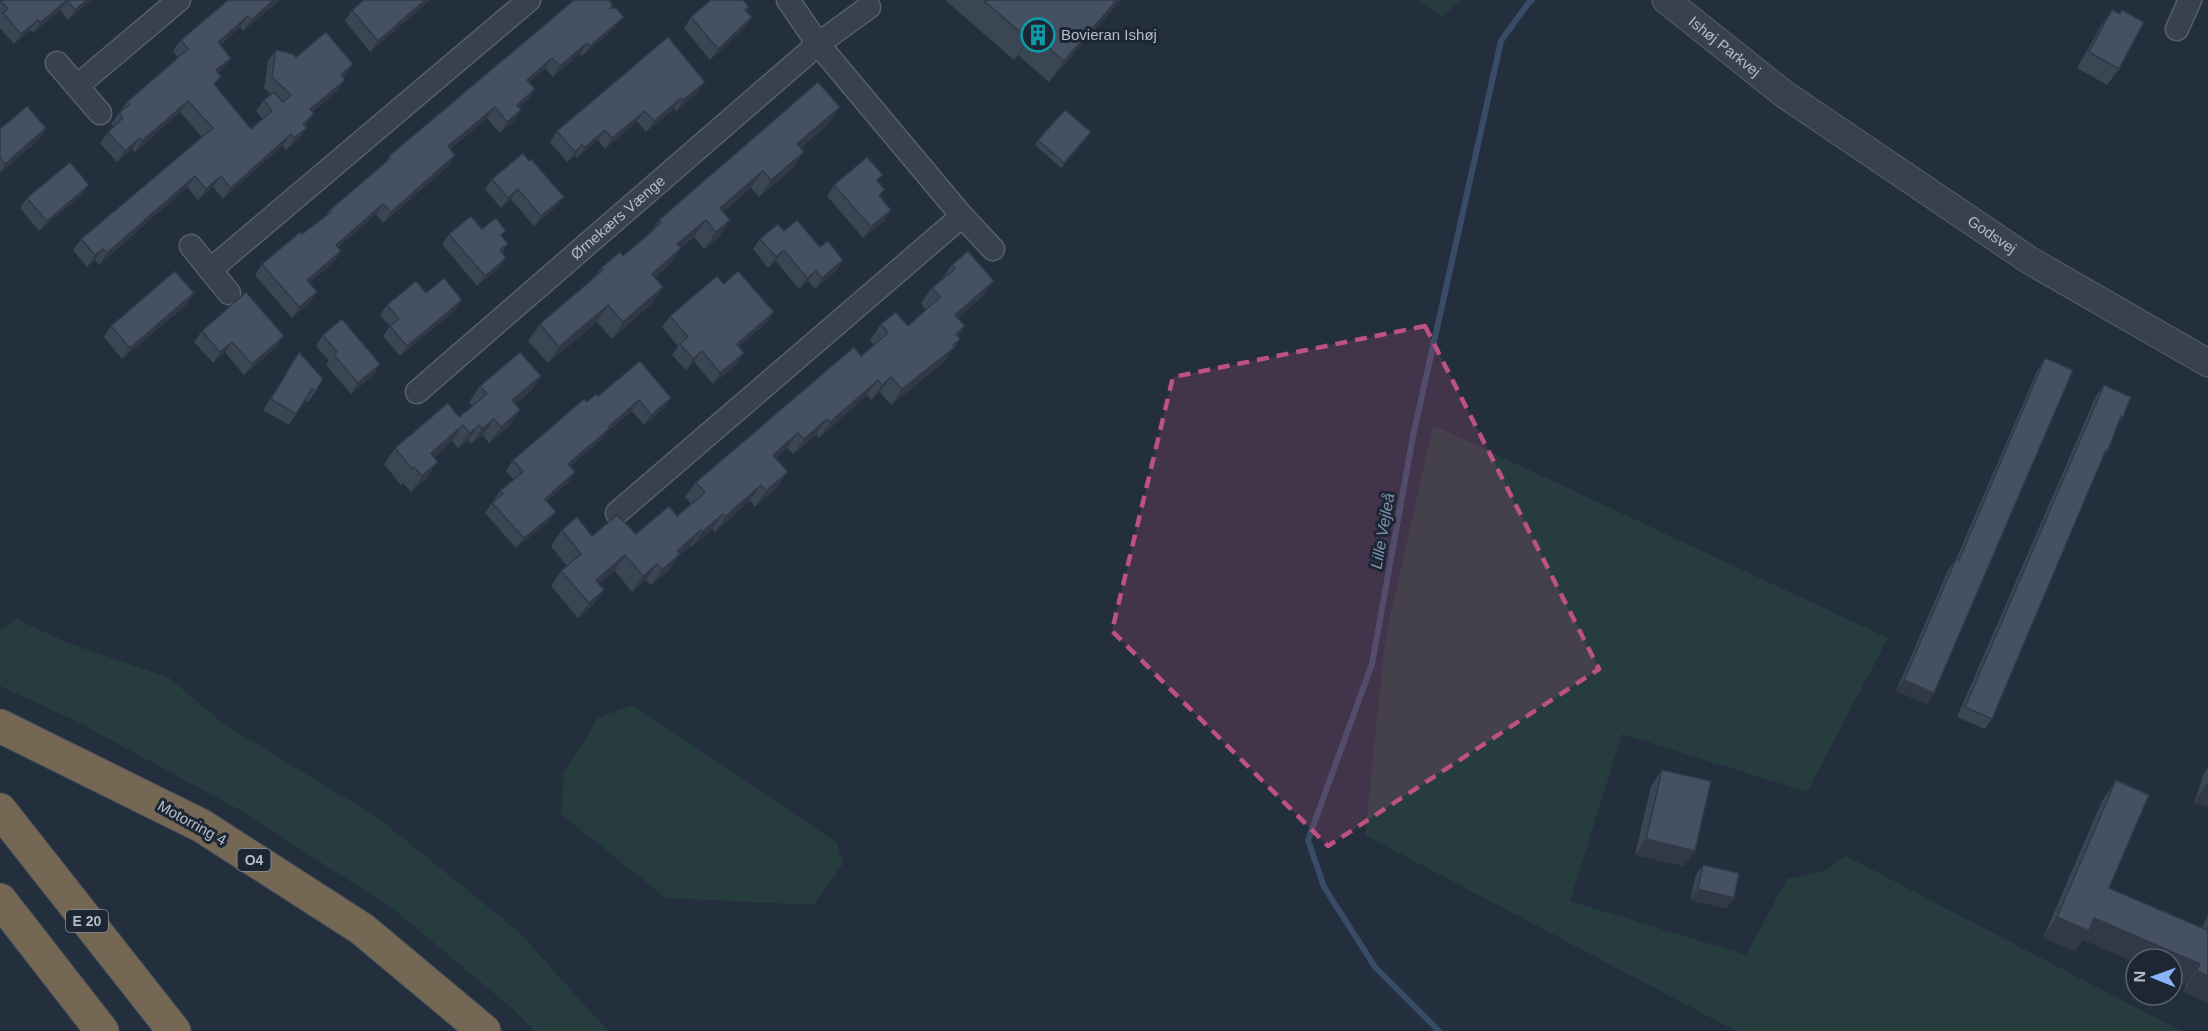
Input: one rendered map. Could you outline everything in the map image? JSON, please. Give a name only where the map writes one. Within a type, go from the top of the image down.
[{"type":"highway","name":"Motorring 4","points":[[0,726],[202,826],[362,929],[484,1031]]},
{"type":"highway","name":"E 20","points":[[0,810],[174,1031]]},
{"type":"highway","points":[[0,900],[102,1031]]},
{"type":"street","points":[[77,86],[179,0]]},
{"type":"street","points":[[210,270],[530,0]]},
{"type":"street","points":[[788,0],[818,44],[962,216],[993,249]]},
{"type":"street","name":"Ishøj Parkvej","points":[[1666,0],[1785,94]]},
{"type":"street","points":[[2177,29],[2190,0]]},
{"type":"street","name":"Ørnekærs Vænge","points":[[417,392],[818,44],[869,7]]},
{"type":"street","points":[[57,63],[100,113]]},
{"type":"street","name":"Godsvej","points":[[1785,94],[2029,260],[2208,363]]},
{"type":"street","points":[[617,513],[962,216]]},
{"type":"street","points":[[191,246],[230,293]]},
{"type":"highlighted area","points":[[1425,326],[1599,669],[1328,846],[1112,631],[1173,377]]},
{"type":"green space","points":[[1419,0],[1462,0],[1442,17]]},
{"type":"green space","points":[[1433,425],[1888,638],[1807,792],[1622,734],[1570,901],[1746,955],[1787,879],[1825,871],[1846,856],[2124,1001],[2124,1007],[2135,1007],[2181,1031],[1736,1031],[1365,835],[1385,640]]},
{"type":"green space","points":[[17,619],[68,643],[168,677],[221,722],[378,818],[518,931],[608,1031],[535,1031],[507,1004],[397,912],[247,814],[76,721],[0,686],[0,629]]},
{"type":"green space","points":[[633,705],[837,843],[843,864],[813,905],[666,898],[561,814],[564,772],[599,717]]},
{"type":"building","points":[[0,0],[67,0],[40,23],[38,20],[21,34],[3,13],[8,9]]},
{"type":"building","points":[[67,0],[87,0],[75,10]]},
{"type":"building","points":[[228,0],[274,0],[251,20],[248,16],[218,42],[231,58],[216,70],[221,77],[214,84],[251,129],[272,111],[264,100],[274,92],[283,102],[291,95],[272,77],[276,50],[293,54],[296,57],[326,32],[353,64],[341,75],[345,80],[310,109],[314,114],[303,124],[307,128],[294,138],[291,134],[231,188],[221,176],[206,189],[195,176],[107,253],[103,249],[95,255],[81,239],[213,128],[188,101],[142,141],[140,138],[125,151],[108,132],[123,118],[119,113],[130,104],[127,102],[188,49],[181,40]]},
{"type":"building","points":[[364,0],[425,0],[378,41],[352,10]]},
{"type":"building","points":[[574,0],[609,0],[613,5],[610,8],[616,8],[624,17],[590,46],[587,43],[560,66],[552,58],[527,80],[535,89],[517,105],[521,110],[507,122],[495,107],[448,146],[455,155],[391,212],[383,204],[336,245],[341,251],[307,280],[317,292],[299,307],[262,264],[300,232],[302,234],[331,212],[329,211],[390,158],[389,156]]},
{"type":"building","points":[[711,0],[743,0],[749,7],[745,10],[752,17],[718,49],[691,17]]},
{"type":"building","points":[[983,0],[1117,0],[1064,61],[1033,34],[1028,39]]},
{"type":"building","points":[[2112,10],[2120,14],[2122,10],[2144,22],[2119,69],[2089,52]]},
{"type":"building","points":[[668,37],[705,82],[683,100],[681,98],[654,121],[645,111],[612,138],[605,130],[585,147],[582,145],[575,152],[557,131]]},
{"type":"building","points":[[818,82],[840,107],[797,144],[804,152],[771,180],[763,171],[720,208],[730,220],[716,232],[706,220],[677,244],[681,248],[652,274],[663,287],[623,322],[608,305],[559,347],[540,324],[603,270],[601,268],[620,252],[623,256],[652,231],[661,222],[659,220]]},
{"type":"building","points":[[27,106],[46,128],[5,164],[0,158],[0,129]]},
{"type":"building","points":[[1065,110],[1091,132],[1064,163],[1038,140]]},
{"type":"building","points":[[523,153],[564,197],[541,216],[518,189],[508,198],[492,179]]},
{"type":"building","points":[[867,157],[883,175],[877,180],[885,190],[879,195],[891,210],[871,227],[834,185]]},
{"type":"building","points":[[70,162],[89,185],[47,221],[27,198]]},
{"type":"building","points":[[471,216],[482,229],[496,218],[506,231],[501,235],[508,244],[500,250],[506,258],[485,276],[449,234]]},
{"type":"building","points":[[797,220],[820,247],[828,241],[843,260],[822,278],[816,271],[807,278],[784,250],[776,257],[760,239],[778,224],[784,231]]},
{"type":"building","points":[[968,251],[994,281],[955,315],[965,326],[956,334],[960,339],[953,345],[955,347],[902,389],[891,377],[882,385],[878,380],[830,422],[827,419],[804,439],[798,433],[773,455],[788,472],[766,491],[761,485],[726,516],[723,514],[702,532],[701,530],[677,551],[680,554],[662,570],[657,564],[643,576],[625,555],[596,580],[604,590],[589,603],[561,571],[581,554],[562,530],[577,517],[592,536],[617,515],[636,534],[669,506],[677,516],[705,493],[696,482],[854,347],[861,356],[888,333],[881,324],[896,312],[908,326],[940,297],[932,288],[955,269],[952,265]]},
{"type":"building","points":[[175,271],[194,293],[130,348],[111,326]]},
{"type":"building","points":[[738,271],[774,312],[737,344],[744,353],[720,373],[702,351],[693,359],[680,344],[688,337],[670,316],[717,276],[724,284]]},
{"type":"building","points":[[444,278],[462,300],[407,346],[390,326],[399,319],[387,305],[416,281],[426,293]]},
{"type":"building","points":[[246,292],[284,336],[252,364],[232,342],[220,352],[202,331]]},
{"type":"building","points":[[342,319],[380,364],[358,383],[334,355],[337,352],[323,335]]},
{"type":"building","points":[[299,352],[323,379],[316,391],[312,389],[296,414],[271,399]]},
{"type":"building","points":[[520,352],[541,376],[512,400],[520,410],[501,427],[494,419],[482,429],[479,425],[470,433],[463,425],[431,453],[438,462],[422,476],[414,467],[412,469],[395,448],[448,403],[459,417],[487,394],[480,386]]},
{"type":"building","points":[[2045,358],[2073,370],[1934,693],[1904,680],[1956,559],[1959,560]]},
{"type":"building","points":[[640,361],[671,398],[651,415],[639,400],[568,464],[575,472],[545,499],[556,512],[524,538],[492,503],[503,494],[500,491],[523,472],[513,460],[584,399],[587,402],[596,394],[598,396]]},
{"type":"building","points":[[2104,385],[2131,397],[2108,450],[2106,450],[1992,719],[1965,707]]},
{"type":"building","points":[[1662,770],[1711,781],[1695,851],[1646,839]]},
{"type":"building","points":[[2116,780],[2149,795],[2109,888],[2207,930],[2208,928],[2208,976],[2197,971],[2200,964],[2184,957],[2184,947],[2161,947],[2094,918],[2089,931],[2057,917]]},
{"type":"building","points":[[1703,865],[1739,873],[1734,898],[1698,889]]},
{"type":"waterway","name":"Lille Vejleå","points":[[1439,1031],[1375,967],[1324,887],[1308,840],[1372,664],[1413,436],[1501,41],[1532,0]]},
{"type":"place","name":"Bovieran Ishøj","points":[[1038,35]]}]
